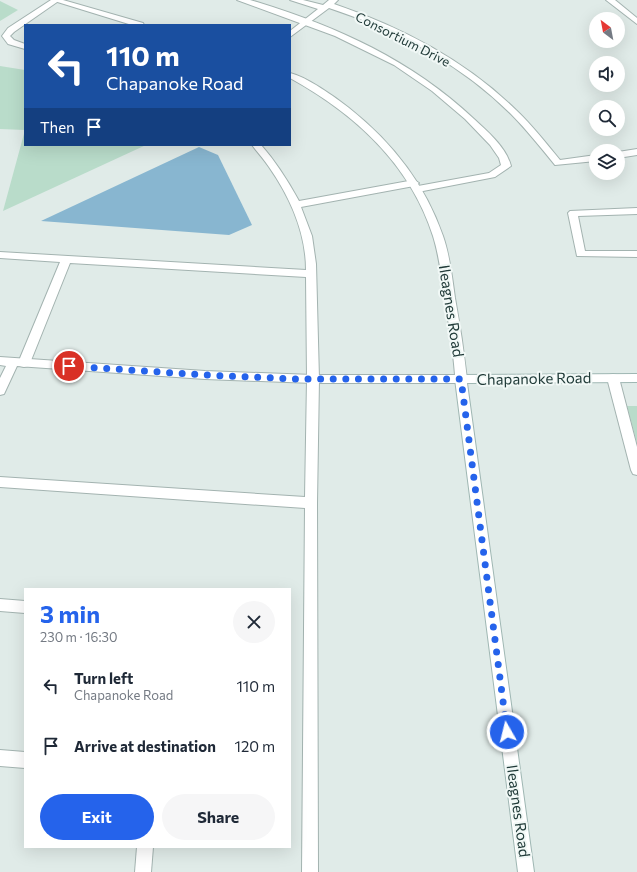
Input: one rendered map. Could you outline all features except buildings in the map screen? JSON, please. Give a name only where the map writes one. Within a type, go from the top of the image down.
[{"type":"street","points":[[24,47],[11,42],[6,36],[12,30],[56,0],[137,24]]},
{"type":"street","points":[[241,0],[356,40],[377,51],[430,85],[470,118],[504,158],[506,166],[492,175],[296,205]]},
{"type":"street","name":"Consortium Drive","points":[[294,0],[329,4],[350,11],[384,26],[441,57],[472,78],[514,112],[558,163],[589,159]]},
{"type":"street","points":[[610,0],[637,22]]},
{"type":"street","points":[[291,34],[329,4]]},
{"type":"street","name":"Ileagnes Road","points":[[291,76],[326,96],[368,127],[389,149],[416,186],[429,212],[441,251],[459,357],[526,872]]},
{"type":"street","points":[[257,146],[286,187],[296,205],[304,225],[310,248],[313,379],[311,503],[310,872]]},
{"type":"street","points":[[625,154],[637,152]]},
{"type":"street","points":[[637,211],[573,213],[581,254],[637,254]]},
{"type":"street","points":[[0,255],[311,274]]},
{"type":"street","points":[[0,391],[18,362],[66,259]]},
{"type":"street","name":"Chapanoke Road","points":[[0,361],[205,375],[313,379],[637,378]]},
{"type":"street","points":[[613,378],[637,470]]},
{"type":"street","points":[[0,482],[311,503]]},
{"type":"street","points":[[0,605],[24,607]]},
{"type":"street","points":[[0,758],[24,760]]},
{"type":"street","points":[[143,872],[146,848]]},
{"type":"green space","points":[[0,1],[18,10],[0,21]]},
{"type":"green space","points":[[0,66],[24,70],[24,130],[0,129]]},
{"type":"green space","points":[[24,134],[24,146],[144,146],[3,211]]},
{"type":"green space","points":[[627,406],[637,406],[637,443]]},
{"type":"water","points":[[199,147],[218,155],[252,225],[229,235],[41,221]]},
{"type":"route","points":[[69,366],[205,375],[297,379],[461,379],[463,405],[507,732]]}]
